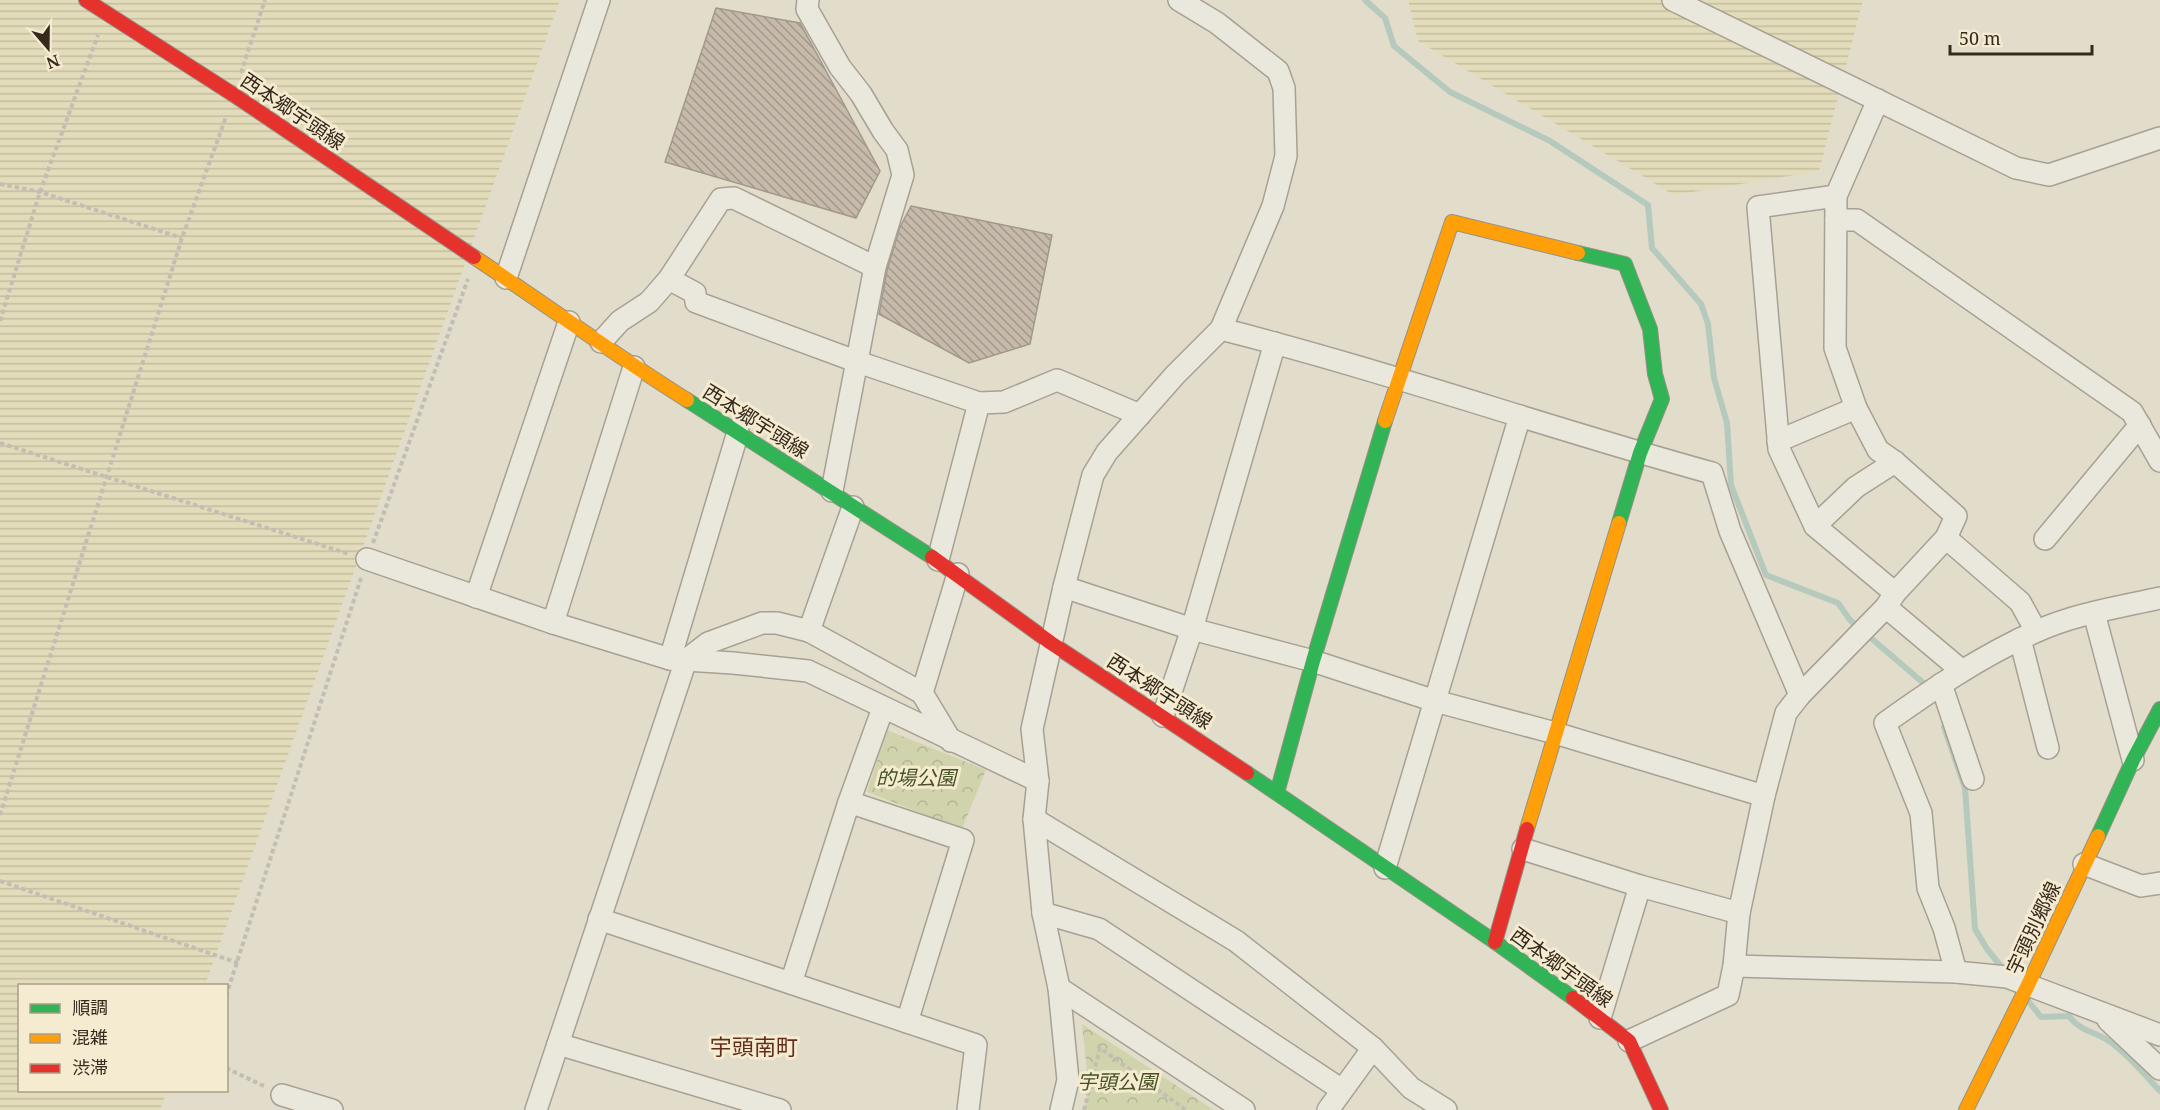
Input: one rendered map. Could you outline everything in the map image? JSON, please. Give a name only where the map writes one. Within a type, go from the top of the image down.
[{"type":"street","name":"西本郷宇頭線","points":[[86,0],[234,95],[506,278]]},
{"type":"street","points":[[476,597],[569,322],[506,278],[599,0]]},
{"type":"street","points":[[808,0],[807,9],[840,68],[861,94],[897,150],[903,175],[875,267],[832,491]]},
{"type":"street","points":[[1061,1110],[1068,1080],[1059,988],[1043,913],[1034,819],[1038,781],[1032,729],[1064,587],[1094,475],[1107,452],[1175,375],[1221,329],[1275,196],[1286,156],[1284,88],[1278,70],[1217,23],[1179,0]]},
{"type":"street","points":[[1673,0],[2016,168],[2049,175],[2160,138]]},
{"type":"street","points":[[1629,1041],[1728,995],[1734,966],[1739,913],[1764,796],[1786,713],[1800,695],[1891,600],[1946,538],[1956,516],[1895,462],[1878,450],[1856,408],[1835,348],[1836,196],[1878,100]]},
{"type":"street","points":[[1836,196],[1758,207],[1779,449],[1815,526],[1961,670]]},
{"type":"street","points":[[601,342],[620,321],[649,302],[669,279],[721,199],[734,198],[875,267]]},
{"type":"street","points":[[1836,220],[1857,220],[2132,412],[2160,461]]},
{"type":"street","points":[[1277,793],[1312,662],[1398,378],[1452,222],[1625,264],[1650,329],[1655,375],[1662,399],[1640,453],[1555,733],[1495,942]]},
{"type":"street","points":[[669,279],[695,293],[696,302],[858,362],[979,403],[1004,402],[1057,380],[1140,416]]},
{"type":"street","name":"西本郷宇頭線","points":[[569,322],[601,342],[634,368],[938,560],[1051,643],[1163,716],[1495,942],[1629,1041],[1661,1110]]},
{"type":"street","points":[[1221,329],[1398,378],[1712,473],[1730,531],[1800,695]]},
{"type":"street","points":[[1163,716],[1192,629],[1275,343]]},
{"type":"street","points":[[553,623],[634,368]]},
{"type":"street","points":[[938,560],[979,403]]},
{"type":"street","points":[[1778,441],[1856,408]]},
{"type":"street","points":[[1385,868],[1520,416]]},
{"type":"street","points":[[2045,539],[2140,425]]},
{"type":"street","points":[[536,1110],[599,920],[678,660],[738,432]]},
{"type":"street","points":[[1815,526],[1856,487],[1895,462]]},
{"type":"street","points":[[809,631],[853,507]]},
{"type":"street","points":[[1946,538],[2020,602],[2048,748]]},
{"type":"street","points":[[367,559],[553,623],[678,660],[808,671],[1038,781]]},
{"type":"street","points":[[922,693],[957,574]]},
{"type":"street","points":[[1064,587],[1192,629],[1312,662],[1435,701],[1555,733],[1764,796]]},
{"type":"street","points":[[1956,972],[1944,928],[1928,888],[1922,813],[1885,723],[1961,670],[2028,635],[2094,613],[2160,597]]},
{"type":"street","points":[[2094,613],[2133,760]]},
{"type":"street","points":[[678,660],[708,643],[762,623],[777,623],[809,631],[922,693],[951,741]]},
{"type":"street","points":[[1941,684],[1973,779]]},
{"type":"street","points":[[791,983],[849,802],[883,708]]},
{"type":"street","name":"宇頭別郷線","points":[[1966,1110],[2028,985],[2133,760],[2157,719]]},
{"type":"street","points":[[849,802],[963,840],[907,1022]]},
{"type":"street","points":[[1034,819],[1236,941],[1373,1048],[1411,1088],[1446,1110]]},
{"type":"street","points":[[1523,849],[1640,886],[1739,913]]},
{"type":"street","points":[[2084,864],[2141,886],[2160,884]]},
{"type":"street","points":[[1600,1018],[1640,886]]},
{"type":"street","points":[[1043,913],[1099,929],[1342,1090]]},
{"type":"street","points":[[599,920],[976,1045],[968,1110]]},
{"type":"street","points":[[1734,966],[1956,972],[2007,977],[2160,1035]]},
{"type":"street","points":[[1059,988],[1244,1110]]},
{"type":"street","points":[[2101,1014],[2160,1069]]},
{"type":"street","points":[[558,1044],[780,1110]]},
{"type":"street","points":[[1328,1110],[1373,1048]]},
{"type":"street","points":[[287,1102],[332,1110]]},
{"type":"path","points":[[0,815],[182,238],[234,95],[265,0]]},
{"type":"path","points":[[0,321],[40,192],[105,13]]},
{"type":"path","points":[[0,184],[40,192],[182,238]]},
{"type":"path","points":[[228,990],[367,559],[476,259]]},
{"type":"path","points":[[0,444],[367,559]]},
{"type":"path","points":[[0,881],[238,963]]},
{"type":"path","points":[[1084,1110],[1100,1048],[1186,1110]]},
{"type":"path","points":[[228,1069],[287,1102]]},
{"type":"shaded area","points":[[0,0],[560,0],[205,984],[18,984],[18,1092],[167,1092],[160,1110],[0,1110]]},
{"type":"shaded area","points":[[1408,0],[1863,0],[1819,171],[1674,195],[1418,41]]},
{"type":"green space","name":"的場公園","points":[[887,730],[986,770],[962,829],[867,792]]},
{"type":"green space","name":"宇頭公園","points":[[1082,1024],[1214,1110],[1084,1110],[1089,1090]]},
{"type":"building","points":[[716,8],[800,23],[880,171],[856,218],[665,162]]},
{"type":"building","points":[[911,206],[1052,235],[1030,344],[969,363],[879,314],[887,270],[900,227]]},
{"type":"waterway","points":[[1365,0],[1385,18],[1394,46],[1450,92],[1550,141],[1648,205],[1652,248],[1701,304],[1708,324],[1714,378],[1727,423],[1731,485],[1766,575],[1838,603],[1850,620],[1928,687]]},
{"type":"waterway","points":[[1944,727],[1965,788],[1975,929],[2004,970]]},
{"type":"waterway","points":[[2029,1002],[2041,1017],[2069,1016],[2082,1028],[2109,1041],[2129,1058],[2160,1091]]},
{"type":"traffic: fast","points":[[1578,253],[1625,264],[1650,329],[1655,374],[1662,399],[1640,453],[1619,523]]},
{"type":"traffic: fast","points":[[687,400],[932,557]]},
{"type":"traffic: fast","points":[[1277,793],[1313,661],[1385,421]]},
{"type":"traffic: fast","points":[[2098,836],[2133,760],[2160,709]]},
{"type":"traffic: fast","points":[[1247,773],[1573,998]]},
{"type":"traffic: slow","points":[[1385,421],[1452,222],[1578,253]]},
{"type":"traffic: slow","points":[[474,257],[687,400]]},
{"type":"traffic: slow","points":[[1527,829],[1619,523]]},
{"type":"traffic: slow","points":[[1966,1110],[2098,836]]},
{"type":"traffic: jam","points":[[86,0],[234,95],[474,257]]},
{"type":"traffic: jam","points":[[932,557],[1051,643],[1247,773]]},
{"type":"traffic: jam","points":[[1495,942],[1527,829]]},
{"type":"traffic: jam","points":[[1573,998],[1629,1041],[1661,1110]]},
{"type":"district","name":"宇頭南町","points":[[754,1046]]}]
